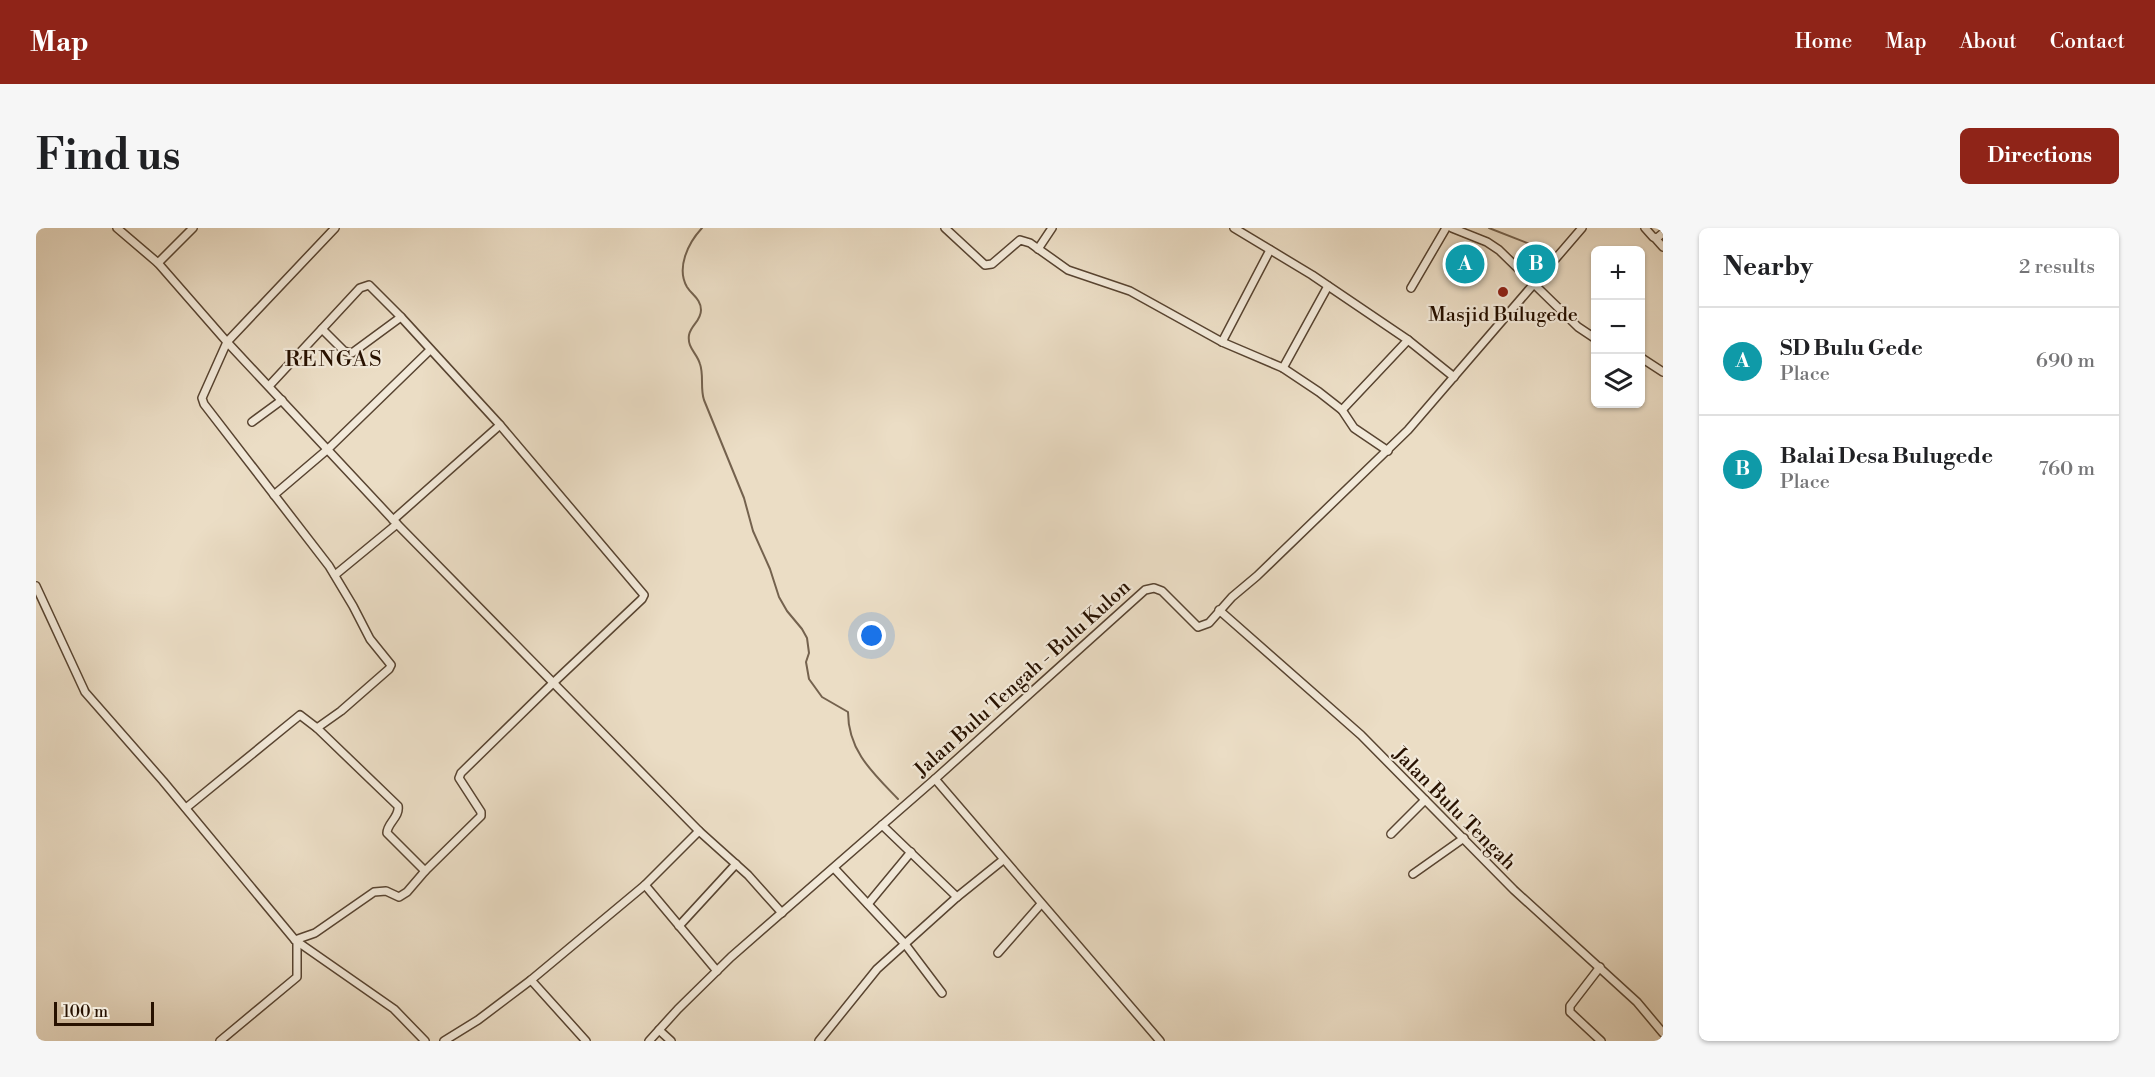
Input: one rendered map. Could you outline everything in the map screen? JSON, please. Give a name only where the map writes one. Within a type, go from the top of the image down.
[{"type":"street","points":[[117,228],[158,263],[227,342],[395,522],[782,913]]},
{"type":"street","points":[[158,263],[193,228]]},
{"type":"street","points":[[317,728],[369,688],[391,665],[370,639],[335,575],[202,401],[202,394],[227,342],[335,228]]},
{"type":"street","points":[[945,228],[985,265],[992,264],[1020,240],[1030,243],[1068,270],[1130,291],[1222,342],[1283,368],[1342,410],[1354,428],[1388,451]]},
{"type":"street","points":[[1038,249],[1052,228]]},
{"type":"street","points":[[1234,228],[1328,286],[1408,340],[1454,377]]},
{"type":"street","points":[[1411,288],[1446,228]]},
{"type":"street","points":[[1452,228],[1487,242],[1508,257],[1578,327],[1591,336]]},
{"type":"street","name":"Jalan Bulu Tengah - Bulu Kulon","points":[[649,1041],[717,971],[1145,590],[1154,588],[1162,591],[1198,627],[1209,623],[1219,610],[1388,451],[1582,228]]},
{"type":"street","points":[[1645,228],[1663,247]]},
{"type":"street","points":[[1655,238],[1663,233]]},
{"type":"street","points":[[1222,342],[1270,250]]},
{"type":"street","points":[[269,386],[364,285],[373,288],[500,424],[644,595],[459,775],[481,812],[481,816],[403,895],[399,897],[386,891],[374,892],[315,933],[296,941]]},
{"type":"street","points":[[1283,368],[1328,286]]},
{"type":"street","points":[[322,328],[336,344],[350,353],[401,317]]},
{"type":"street","points":[[1342,410],[1408,340]]},
{"type":"street","points":[[274,495],[328,449],[430,350]]},
{"type":"street","points":[[1645,360],[1663,372]]},
{"type":"street","points":[[252,422],[282,400]]},
{"type":"street","points":[[335,575],[500,424]]},
{"type":"street","points":[[36,586],[82,688],[186,808],[296,941],[394,1009],[425,1041]]},
{"type":"street","name":"Jalan Bulu Tengah","points":[[1219,610],[1361,735],[1514,890],[1637,1002],[1663,1033]]},
{"type":"street","points":[[186,808],[298,716],[302,716],[398,806],[398,813],[388,826],[387,833],[425,871]]},
{"type":"street","points":[[935,779],[1160,1041]]},
{"type":"street","points":[[1391,834],[1425,800]]},
{"type":"street","points":[[882,825],[957,897]]},
{"type":"street","points":[[444,1041],[478,1020],[531,980],[645,885],[699,831]]},
{"type":"street","points":[[1413,874],[1464,838]]},
{"type":"street","points":[[868,904],[911,852]]},
{"type":"street","points":[[819,1041],[877,969],[957,897],[1003,860]]},
{"type":"street","points":[[679,926],[736,864]]},
{"type":"street","points":[[834,867],[905,944],[942,993]]},
{"type":"street","points":[[645,885],[717,971]]},
{"type":"street","points":[[998,953],[1041,904]]},
{"type":"street","points":[[220,1041],[295,980],[298,969],[296,941]]},
{"type":"street","points":[[1600,967],[1569,1009],[1601,1041]]},
{"type":"street","points":[[531,980],[586,1041]]},
{"type":"street","points":[[659,1030],[671,1041]]},
{"type":"waterway","points":[[702,228],[688,248],[683,272],[687,287],[701,306],[689,340],[699,360],[704,400],[744,498],[753,531],[770,569],[779,597],[807,638],[809,653],[806,662],[809,679],[822,697],[848,712],[849,726],[857,750],[871,770],[898,799]]},
{"type":"waterway","points":[[1489,228],[1545,250]]},
{"type":"place","name":"SD Bulu Gede","points":[[1465,264]]},
{"type":"place","name":"Balai Desa Bulugede","points":[[1536,264]]},
{"type":"place","name":"Masjid Bulugede","points":[[1503,292]]},
{"type":"district","name":"RENGAS","points":[[334,358]]}]
